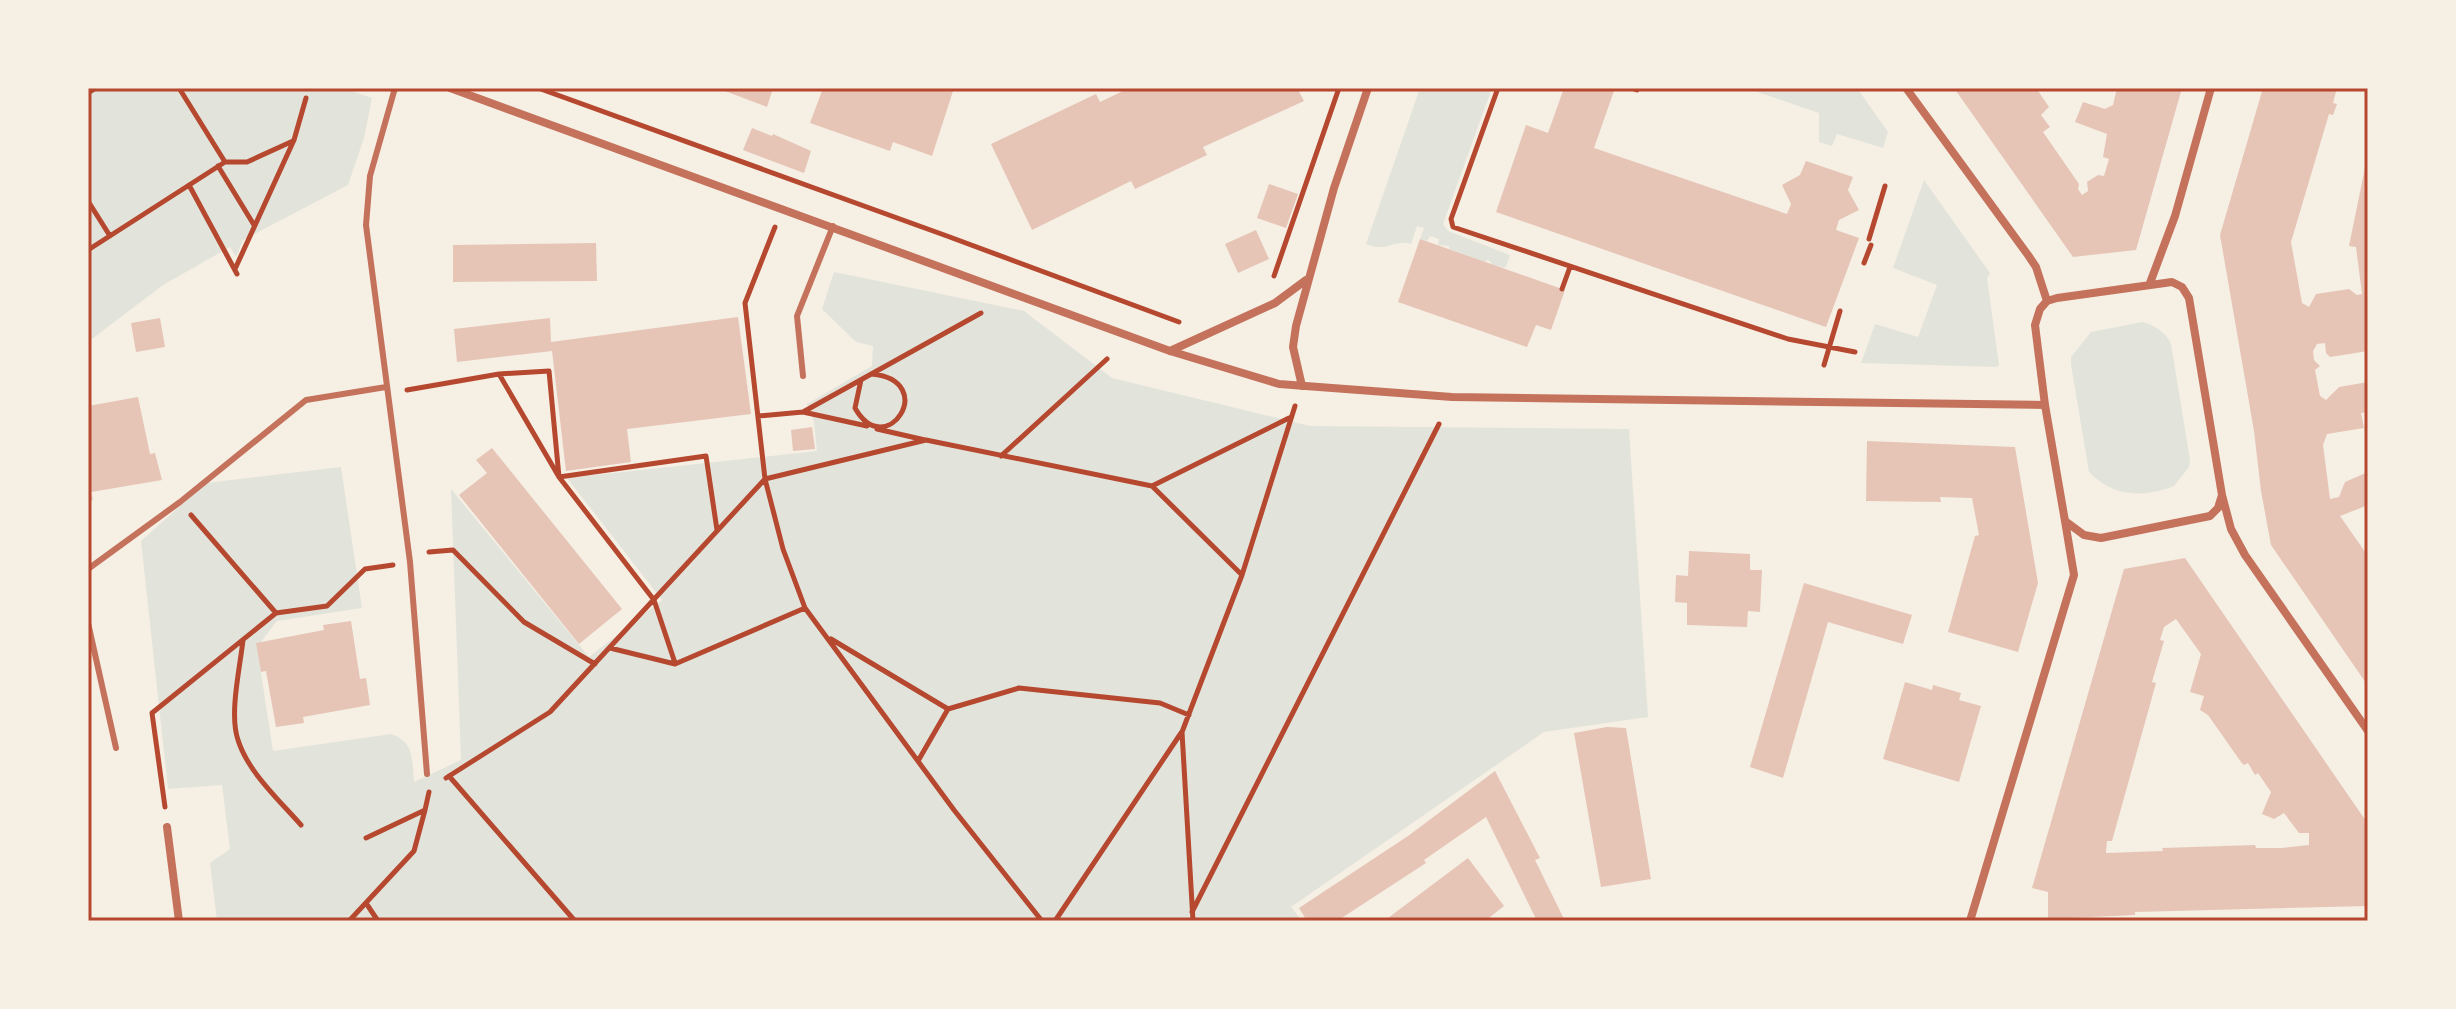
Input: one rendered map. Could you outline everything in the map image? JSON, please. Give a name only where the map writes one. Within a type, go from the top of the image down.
[{"type":"street","points":[[450,88],[783,207],[1170,351],[1256,379],[1302,386],[1452,397],[2045,405]]},
{"type":"street","points":[[1302,386],[1293,340],[1334,188],[1368,88]]},
{"type":"street","points":[[1906,88],[2036,267],[2047,301]]},
{"type":"street","points":[[2150,283],[2175,216],[2211,88]]},
{"type":"street","points":[[1170,351],[1275,303],[1307,280]]},
{"type":"street","points":[[1970,921],[2074,575],[2045,405],[2035,325],[2040,309],[2047,301],[2150,283],[2172,282],[2182,287],[2189,298],[2222,495],[2231,529],[2245,555],[2368,731]]},
{"type":"street","points":[[2065,521],[2084,535],[2101,538],[2210,516],[2218,508],[2222,495]]},
{"type":"street","points":[[167,827],[179,921]]},
{"type":"lane","points":[[395,88],[370,176],[366,225],[409,553],[427,774]]},
{"type":"lane","points":[[803,376],[797,316],[833,226]]},
{"type":"lane","points":[[88,569],[180,502],[306,400],[387,390]]},
{"type":"lane","points":[[88,623],[116,748]]},
{"type":"path","points":[[88,93],[96,88]]},
{"type":"path","points":[[179,88],[225,162]]},
{"type":"path","points":[[538,88],[1177,323],[1190,317]]},
{"type":"path","points":[[1265,280],[1274,276],[1339,88]]},
{"type":"path","points":[[1498,88],[1451,219],[1453,227],[1788,339],[1855,352]]},
{"type":"path","points":[[189,185],[236,272],[294,140],[306,98]]},
{"type":"path","points":[[88,250],[225,162],[247,162],[294,140]]},
{"type":"path","points":[[218,166],[254,226]]},
{"type":"path","points":[[1864,263],[1885,186]]},
{"type":"path","points":[[88,201],[110,236]]},
{"type":"path","points":[[783,207],[745,303],[765,479],[783,549],[805,608],[1042,921]]},
{"type":"path","points":[[1562,289],[1570,267]]},
{"type":"path","points":[[1824,365],[1840,311]]},
{"type":"path","points":[[803,412],[981,313]]},
{"type":"path","points":[[1001,456],[1107,359]]},
{"type":"path","points":[[387,390],[499,374],[549,371],[559,477]]},
{"type":"path","points":[[499,374],[559,477],[654,600],[675,664]]},
{"type":"path","points":[[861,380],[855,408],[862,421],[874,428],[887,426],[898,419],[904,409],[905,394],[900,383],[890,376],[871,374]]},
{"type":"path","points":[[1055,921],[1182,732],[1242,575],[1302,386]]},
{"type":"path","points":[[758,416],[803,412],[1152,486],[1242,575]]},
{"type":"path","points":[[1152,486],[1290,417]]},
{"type":"path","points":[[1192,917],[1439,424]]},
{"type":"path","points":[[440,782],[550,712],[765,479],[926,440]]},
{"type":"path","points":[[559,477],[706,456],[717,531]]},
{"type":"path","points":[[180,502],[276,613]]},
{"type":"path","points":[[409,553],[453,550],[524,622],[595,664]]},
{"type":"path","points":[[167,827],[152,713],[276,613],[327,606],[365,569],[410,562]]},
{"type":"path","points":[[610,648],[675,664],[805,608]]},
{"type":"path","points":[[827,637],[948,709]]},
{"type":"path","points":[[243,640],[235,718],[237,739],[263,781],[301,825]]},
{"type":"path","points":[[918,761],[948,709],[1019,688],[1160,703],[1189,715]]},
{"type":"path","points":[[1182,732],[1192,917]]},
{"type":"path","points":[[449,776],[575,921]]},
{"type":"path","points":[[349,921],[414,851],[430,789]]},
{"type":"path","points":[[366,838],[425,810]]},
{"type":"path","points":[[366,903],[378,921]]},
{"type":"shaded area","points":[[88,88],[343,88],[372,98],[364,138],[348,185],[243,240],[236,257],[230,247],[163,285],[88,342]]},
{"type":"shaded area","points":[[1420,88],[1492,88],[1443,224],[1448,231],[1510,255],[1506,267],[1449,249],[1449,246],[1438,245],[1439,239],[1430,236],[1427,241],[1420,239],[1424,228],[1417,226],[1411,244],[1380,247],[1366,244]]},
{"type":"shaded area","points":[[1746,88],[1857,88],[1888,132],[1883,148],[1837,134],[1832,146],[1819,142],[1819,113]]},
{"type":"shaded area","points":[[1924,180],[1990,273],[1987,278],[1997,367],[1861,363],[1875,324],[1918,337],[1937,285],[1893,268]]},
{"type":"shaded area","points":[[834,272],[1024,311],[1112,378],[1310,426],[1629,429],[1648,717],[1544,732],[1291,907],[1302,921],[217,921],[210,863],[230,849],[222,785],[168,789],[141,541],[206,483],[341,467],[362,608],[277,621],[257,647],[273,751],[391,734],[399,737],[408,747],[414,782],[461,760],[451,489],[589,657],[662,600],[567,478],[817,451],[814,422],[807,404],[872,366],[873,346],[856,342],[822,309]]},
{"type":"shaded area","points":[[2142,322],[2159,330],[2171,344],[2190,460],[2189,467],[2174,486],[2129,493],[2108,486],[2089,472],[2071,357],[2091,332]]},
{"type":"building","points":[[717,88],[773,88],[767,107]]},
{"type":"building","points":[[823,88],[954,88],[932,156],[893,142],[890,151],[810,123]]},
{"type":"building","points":[[1122,88],[1297,88],[1304,101],[1203,147],[1207,155],[1135,189],[1131,181],[1032,230],[991,144],[1096,94],[1100,102],[1123,91]]},
{"type":"building","points":[[1564,88],[1615,88],[1594,148],[1787,214],[1791,204],[1782,185],[1800,175],[1806,161],[1853,177],[1848,190],[1859,210],[1839,220],[1836,230],[1859,238],[1826,327],[1496,212],[1526,125],[1548,133]]},
{"type":"building","points":[[1954,88],[2036,88],[2049,107],[2041,115],[2050,127],[2043,132],[2079,184],[2082,195],[2088,191],[2087,182],[2098,175],[2104,176],[2109,159],[2103,157],[2107,134],[2075,122],[2083,102],[2105,109],[2113,105],[2117,88],[2182,88],[2136,250],[2073,257]]},
{"type":"building","points":[[2263,88],[2337,88],[2333,103],[2337,104],[2333,115],[2329,114],[2291,242],[2302,303],[2309,307],[2316,294],[2349,289],[2357,295],[2362,294],[2356,247],[2349,246],[2368,153],[2368,351],[2330,357],[2326,353],[2325,343],[2317,344],[2313,351],[2314,360],[2320,366],[2315,370],[2320,396],[2326,400],[2339,387],[2368,382],[2368,412],[2361,413],[2364,428],[2327,434],[2323,445],[2330,499],[2339,497],[2345,482],[2368,472],[2368,505],[2340,516],[2368,556],[2368,686],[2271,545],[2261,491],[2254,431],[2220,235]]},
{"type":"building","points":[[752,128],[811,151],[804,173],[743,150]]},
{"type":"building","points":[[1269,184],[1298,194],[1286,228],[1257,218]]},
{"type":"building","points":[[1256,230],[1269,259],[1238,273],[1225,244]]},
{"type":"building","points":[[1420,239],[1565,290],[1551,330],[1536,325],[1527,347],[1398,302]]},
{"type":"building","points":[[596,243],[597,281],[453,282],[453,245]]},
{"type":"building","points":[[738,317],[751,414],[627,429],[631,462],[566,471],[552,351],[457,362],[454,329],[550,318],[551,342]]},
{"type":"building","points":[[160,318],[165,347],[136,352],[131,323]]},
{"type":"building","points":[[138,397],[150,454],[155,453],[162,480],[91,492],[93,500],[88,501],[88,406]]},
{"type":"building","points":[[812,427],[815,449],[793,451],[791,430]]},
{"type":"building","points":[[1867,441],[2015,447],[2038,583],[2018,652],[1948,632],[1975,536],[1979,535],[1972,498],[1940,497],[1941,502],[1866,501]]},
{"type":"building","points":[[492,448],[622,609],[579,644],[459,495],[487,473],[476,460]]},
{"type":"building","points":[[1689,551],[1750,554],[1750,570],[1762,570],[1760,612],[1748,611],[1747,627],[1687,625],[1687,603],[1675,602],[1676,575],[1688,576]]},
{"type":"building","points":[[2185,558],[2368,824],[2368,906],[2135,912],[2135,915],[2048,919],[2048,892],[2032,888],[2124,569]],"holes":[[[2176,619],[2201,654],[2190,692],[2204,696],[2200,710],[2208,715],[2241,762],[2244,765],[2248,763],[2271,792],[2262,814],[2274,819],[2284,813],[2299,833],[2309,833],[2309,845],[2282,848],[2256,848],[2255,845],[2162,848],[2163,851],[2106,853],[2107,841],[2112,841],[2156,683],[2152,682],[2164,641],[2160,640],[2164,627]]]},
{"type":"building","points":[[1804,583],[1912,615],[1903,644],[1828,622],[1783,778],[1750,767]]},
{"type":"building","points":[[351,621],[360,679],[366,678],[370,705],[303,717],[304,723],[276,727],[266,671],[261,672],[256,643],[324,630],[323,625]]},
{"type":"building","points":[[1905,682],[1932,690],[1933,685],[1961,693],[1959,700],[1981,706],[1959,782],[1883,759]]},
{"type":"building","points":[[1607,727],[1626,728],[1651,879],[1601,887],[1574,733]]},
{"type":"building","points":[[1495,771],[1540,858],[1535,860],[1565,921],[1537,921],[1486,817],[1424,860],[1426,863],[1337,921],[1307,921],[1299,908],[1408,836]]},
{"type":"building","points":[[1468,858],[1504,906],[1485,921],[1384,921]]}]
